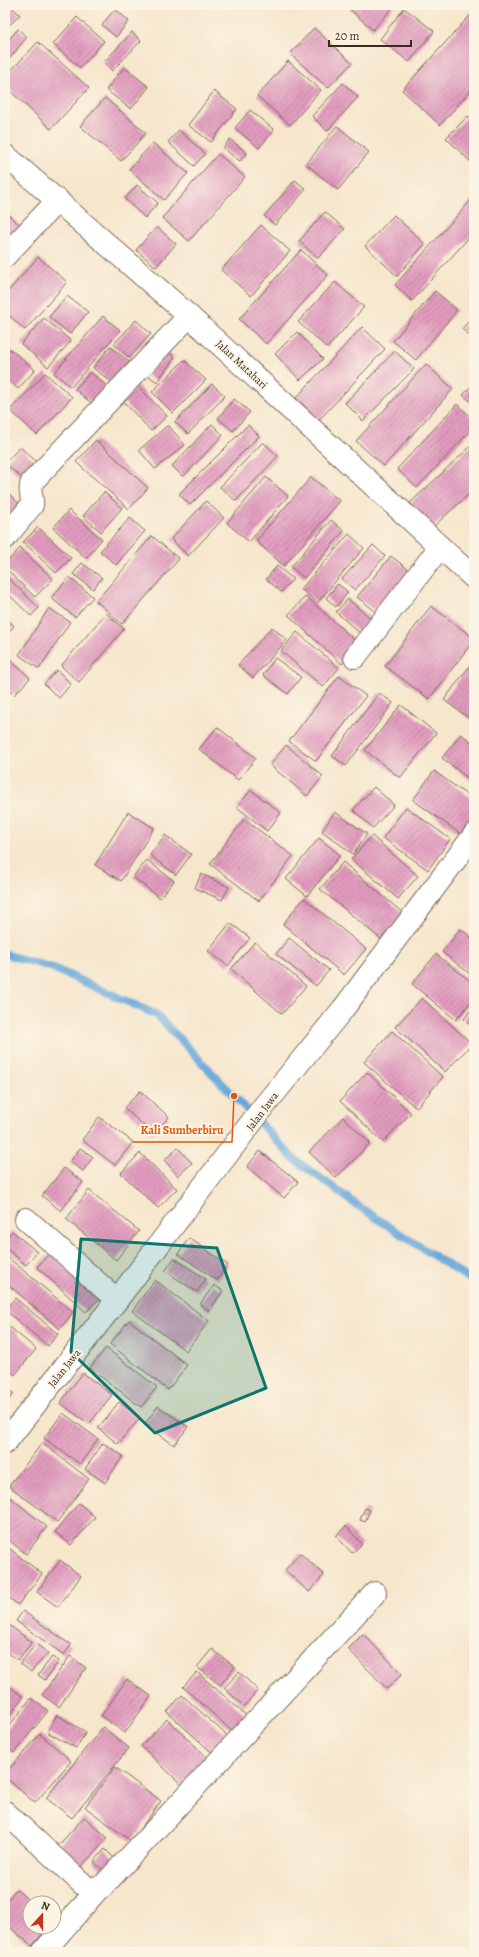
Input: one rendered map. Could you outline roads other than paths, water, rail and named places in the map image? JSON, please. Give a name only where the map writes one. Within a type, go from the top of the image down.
[{"type":"street","name":"Jalan Matahari","points":[[5,155],[190,316],[474,578]]},
{"type":"street","points":[[5,256],[58,200]]},
{"type":"street","points":[[5,538],[32,505],[29,490],[32,482],[190,316]]},
{"type":"street","points":[[355,657],[440,547]]},
{"type":"street","name":"Jalan Jawa","points":[[5,1443],[118,1300],[264,1106],[343,1009],[474,835]]},
{"type":"street","points":[[26,1219],[118,1300]]},
{"type":"street","points":[[43,1952],[98,1889],[105,1885],[375,1593]]},
{"type":"street","points":[[5,1812],[78,1881],[86,1887],[98,1889]]},
{"type":"waterway","points":[[5,954],[53,968],[157,1015],[293,1158],[358,1206],[474,1282]]},
{"type":"place","name":"Kali Sumberbiru","points":[[234,1096]]}]
